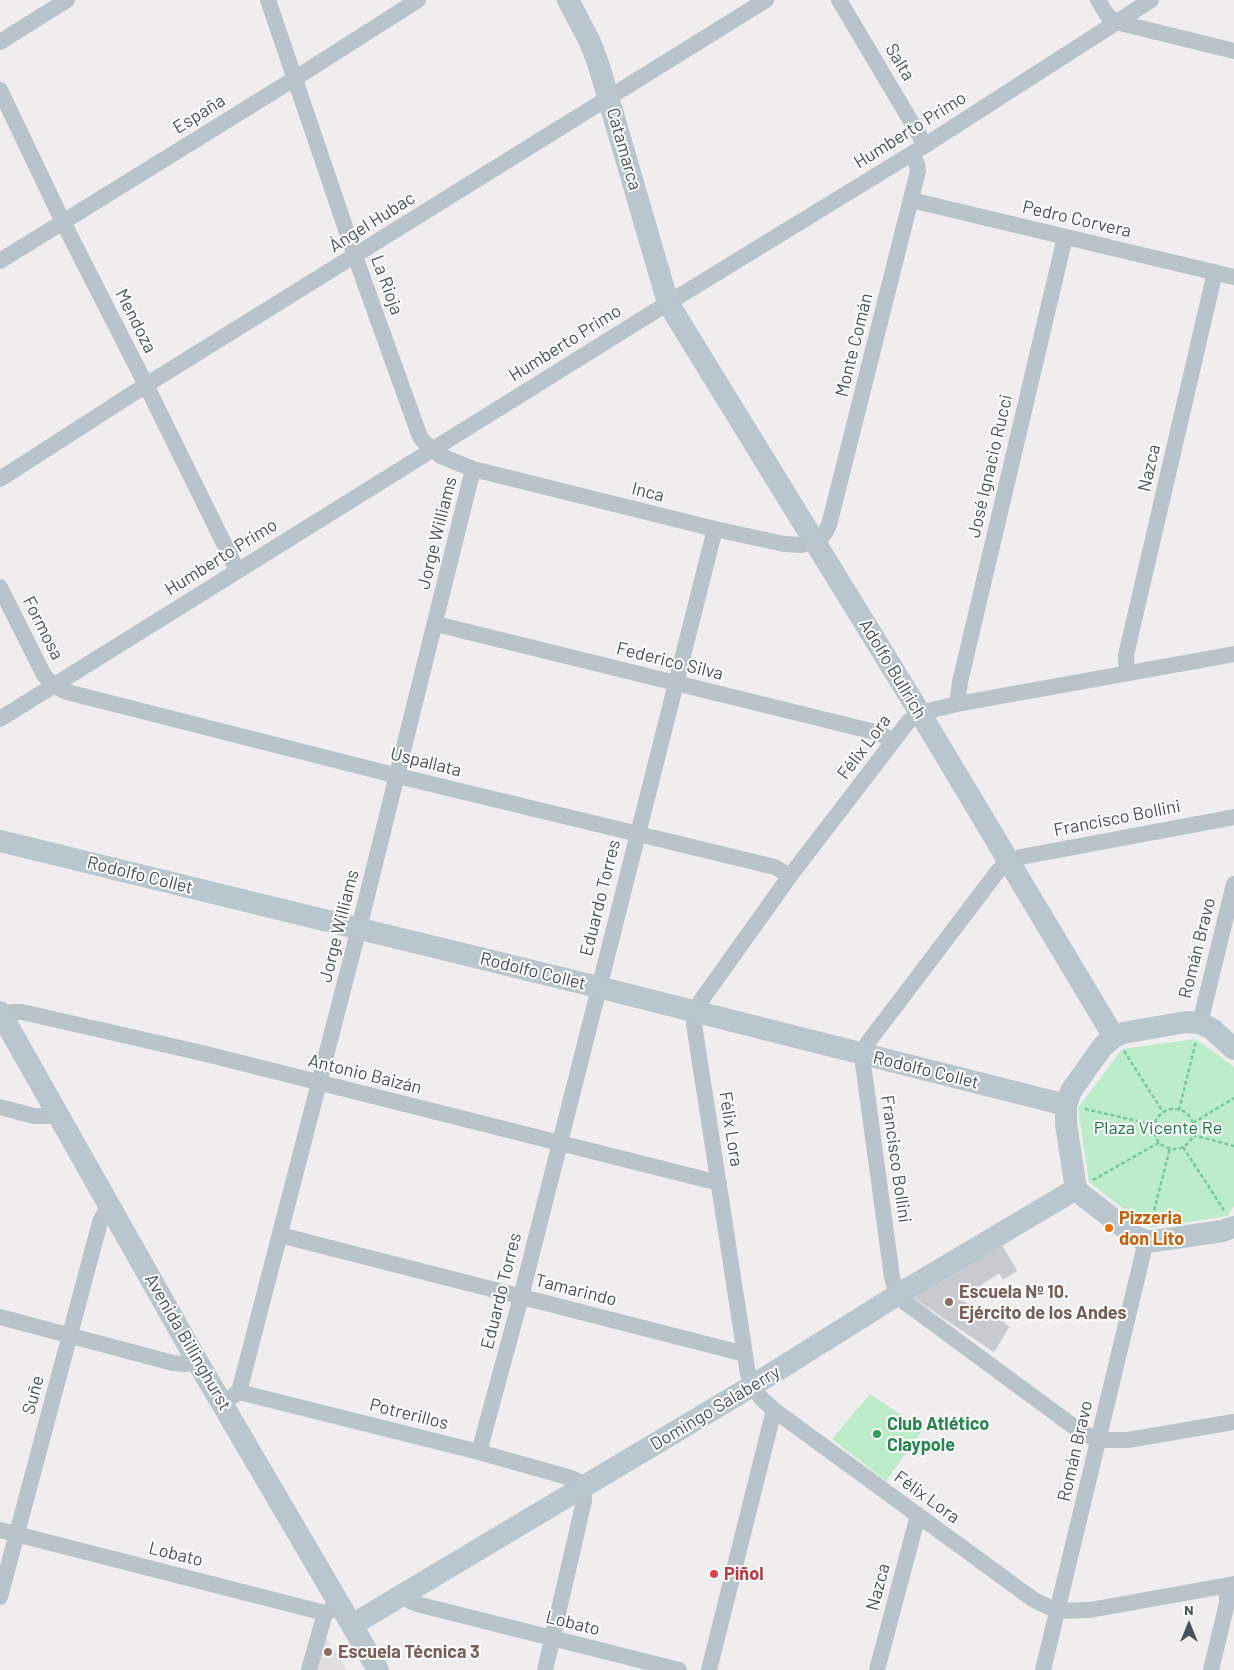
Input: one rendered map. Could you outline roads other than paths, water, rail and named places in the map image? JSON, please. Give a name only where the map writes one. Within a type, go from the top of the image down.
[{"type":"street","points":[[0,42],[67,0]]},
{"type":"street","name":"La Rioja","points":[[268,0],[355,256],[420,437],[432,450],[455,463],[473,469]]},
{"type":"street","name":"España","points":[[0,261],[418,0]]},
{"type":"street","name":"Catamarca","points":[[568,0],[590,42],[609,98],[668,303]]},
{"type":"street","name":"Ángel Hubac","points":[[0,479],[146,385],[766,0]]},
{"type":"street","name":"Salta","points":[[839,0],[925,145]]},
{"type":"street","points":[[1098,0],[1107,15],[1116,22],[1234,51]]},
{"type":"street","name":"Humberto Primo","points":[[0,719],[237,570],[911,154],[1151,0]]},
{"type":"street","name":"Mendoza","points":[[0,90],[63,222],[237,570]]},
{"type":"street","name":"Monte Comán","points":[[815,542],[825,534],[833,513],[911,200],[918,170],[911,154]]},
{"type":"street","name":"Pedro Corvera","points":[[911,200],[1234,277]]},
{"type":"street","name":"José Ignacio Rucci","points":[[957,704],[960,682],[1065,238]]},
{"type":"street","name":"Nazca","points":[[1127,673],[1126,655],[1215,272]]},
{"type":"street","name":"Adolfo Bullrich","points":[[668,303],[920,713],[1114,1038]]},
{"type":"street","name":"Inca","points":[[473,469],[715,529],[784,544],[801,545],[815,542]]},
{"type":"street","name":"Jorge Williams","points":[[231,1397],[280,1235],[398,776],[473,469]]},
{"type":"street","name":"Eduardo Torres","points":[[479,1452],[521,1297],[636,835],[715,529]]},
{"type":"street","name":"Formosa","points":[[0,587],[44,675],[52,685]]},
{"type":"street","name":"Federico Silva","points":[[436,624],[879,733],[893,741]]},
{"type":"street","name":"Félix Lora","points":[[1230,1585],[1090,1610],[1057,1611],[1034,1600],[774,1410],[761,1398],[752,1386],[748,1374],[694,1024],[695,1013],[700,1002],[790,876],[908,722],[920,713],[957,704],[1234,654]]},
{"type":"street","name":"Uspallata","points":[[52,685],[67,692],[398,776],[775,868],[790,876]]},
{"type":"street","name":"Francisco Bollini","points":[[1234,817],[1020,857],[1009,862],[998,871],[986,886],[866,1045],[863,1064],[892,1277],[899,1294],[906,1303],[1081,1432],[1098,1440],[1128,1440],[1234,1422]]},
{"type":"street","name":"Rodolfo Collet","points":[[0,841],[598,987],[1066,1105]]},
{"type":"street","name":"Román Bravo","points":[[1200,1022],[1234,884]]},
{"type":"street","name":"Antonio Baizán","points":[[1,1013],[22,1012],[202,1053],[719,1183]]},
{"type":"street","name":"Avenida Billinghurst","points":[[1,1013],[197,1361],[231,1397],[333,1609],[352,1624],[378,1670]]},
{"type":"street","points":[[1231,1221],[1222,1231],[1146,1241],[1135,1236],[1076,1189],[1066,1124],[1066,1105],[1071,1091],[1103,1046],[1114,1038],[1132,1032],[1186,1022],[1200,1022],[1212,1029],[1234,1049]]},
{"type":"street","points":[[0,1107],[34,1116],[58,1116]]},
{"type":"street","name":"Domingo Salaberry","points":[[352,1624],[584,1487],[752,1386],[899,1294],[1076,1189]]},
{"type":"street","name":"Suñe","points":[[0,1596],[100,1222],[109,1205]]},
{"type":"street","name":"Tamarindo","points":[[280,1235],[745,1354]]},
{"type":"street","name":"Román Bravo","points":[[1043,1670],[1146,1241]]},
{"type":"street","points":[[0,1317],[174,1362],[185,1364],[197,1361]]},
{"type":"street","name":"Potrerillos","points":[[231,1397],[479,1452],[571,1478],[584,1487]]},
{"type":"street","points":[[709,1670],[774,1410]]},
{"type":"street","points":[[544,1670],[584,1501],[584,1487]]},
{"type":"street","name":"Nazca","points":[[877,1670],[918,1515]]},
{"type":"street","name":"Lobato","points":[[0,1530],[333,1609]]},
{"type":"street","points":[[1211,1670],[1230,1585]]},
{"type":"street","name":"Lobato","points":[[402,1594],[417,1604],[679,1670]]},
{"type":"street","points":[[309,1670],[333,1609]]},
{"type":"place","name":"Pizzeria don Lito","points":[[1109,1228]]},
{"type":"place","name":"Escuela Nº 10. Ejército de los Andes","points":[[949,1302]]},
{"type":"place","name":"Club Atlético Claypole","points":[[877,1434]]},
{"type":"place","name":"Piñol","points":[[714,1574]]},
{"type":"place","name":"Escuela Técnica 3","points":[[328,1652]]},
{"type":"park label","name":"Plaza Vicente Re","points":[[1158,1128]]}]
